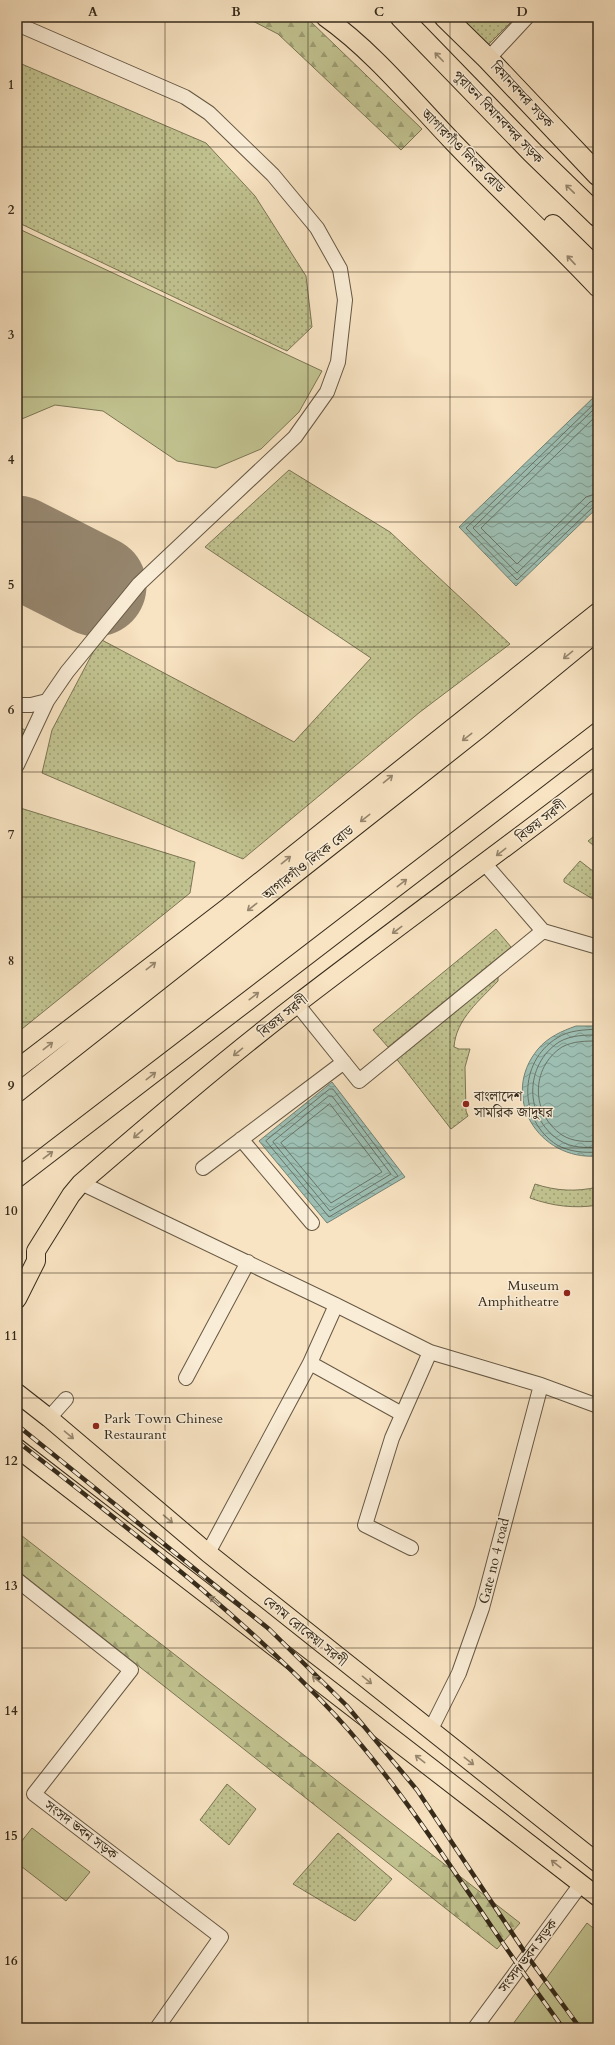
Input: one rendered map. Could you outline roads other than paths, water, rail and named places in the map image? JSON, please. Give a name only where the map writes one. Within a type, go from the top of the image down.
[{"type":"highway","name":"পুরাতন বিমানবন্দর সড়ক","points":[[401,17],[532,152],[598,216]]},
{"type":"highway","name":"বিমানবন্দর সড়ক","points":[[445,17],[488,59],[598,175]]},
{"type":"main road","name":"আগারগাঁও লিংক রোড","points":[[325,17],[365,51],[598,288]]},
{"type":"main road","name":"আগারগাঁও লিংক রোড","points":[[343,17],[373,44],[598,268]]},
{"type":"main road","name":"আগারগাঁও লিংক রোড","points":[[17,1069],[227,908],[598,612]]},
{"type":"main road","name":"আগারগাঁও লিংক রোড","points":[[17,1093],[467,738],[598,630]]},
{"type":"main road","points":[[17,1178],[598,732]]},
{"type":"main road","name":"বিজয় সরণী","points":[[17,1299],[36,1261],[36,1251],[71,1194],[81,1183],[156,1118],[297,1004],[485,864],[598,777]]},
{"type":"main road","points":[[17,1274],[36,1251]]},
{"type":"main road","name":"বেগম রোকেয়া সরণী","points":[[17,1393],[49,1418],[208,1554],[598,1863]]},
{"type":"main road","points":[[17,1448],[598,1897]]},
{"type":"street","points":[[488,59],[527,17]]},
{"type":"street","points":[[17,24],[185,97],[209,113],[273,175],[317,228],[340,269],[345,300],[338,362],[327,392],[295,437],[139,584],[67,672],[47,700],[17,765]]},
{"type":"street","points":[[17,705],[31,705],[47,700]]},
{"type":"street","points":[[485,864],[543,931],[598,947]]},
{"type":"street","points":[[297,1004],[359,1081],[543,931]]},
{"type":"street","points":[[203,1168],[344,1062]]},
{"type":"street","points":[[241,1139],[312,1223]]},
{"type":"street","points":[[81,1183],[248,1262],[430,1352],[541,1385],[598,1406]]},
{"type":"street","points":[[186,1378],[248,1262]]},
{"type":"street","points":[[208,1554],[310,1364],[336,1305]]},
{"type":"street","points":[[411,1548],[365,1525],[392,1438],[430,1352]]},
{"type":"street","points":[[310,1364],[402,1414]]},
{"type":"street","name":"Gate no 4 road","points":[[430,1730],[459,1673],[482,1608],[541,1385]]},
{"type":"street","points":[[49,1418],[66,1399]]},
{"type":"street","name":"সংসদ ভবন সড়ক","points":[[17,1580],[131,1670],[34,1794],[221,1937],[157,2028]]},
{"type":"street","name":"সংসদ ভবন সড়ক","points":[[474,2028],[581,1884]]},
{"type":"water","points":[[596,395],[598,398],[598,507],[516,586],[459,527]]},
{"type":"water","points":[[576,1026],[598,1026],[598,1156],[577,1155],[558,1148],[542,1137],[531,1122],[524,1105],[522,1086],[527,1067],[538,1049],[546,1041]]},
{"type":"water","points":[[332,1082],[405,1177],[327,1223],[259,1141]]},
{"type":"railway","points":[[17,1425],[269,1629],[347,1706],[417,1790],[528,1957],[580,2028]]},
{"type":"railway","points":[[17,1441],[182,1572],[261,1642],[336,1716],[374,1761],[410,1808],[519,1967],[563,2028]]},
{"type":"place","name":"বাংলাদেশ সামরিক জাদুঘর","points":[[466,1104]]},
{"type":"place","name":"Museum Amphitheatre","points":[[567,1293]]},
{"type":"place","name":"Park Town Chinese Restaurant","points":[[96,1426]]}]
